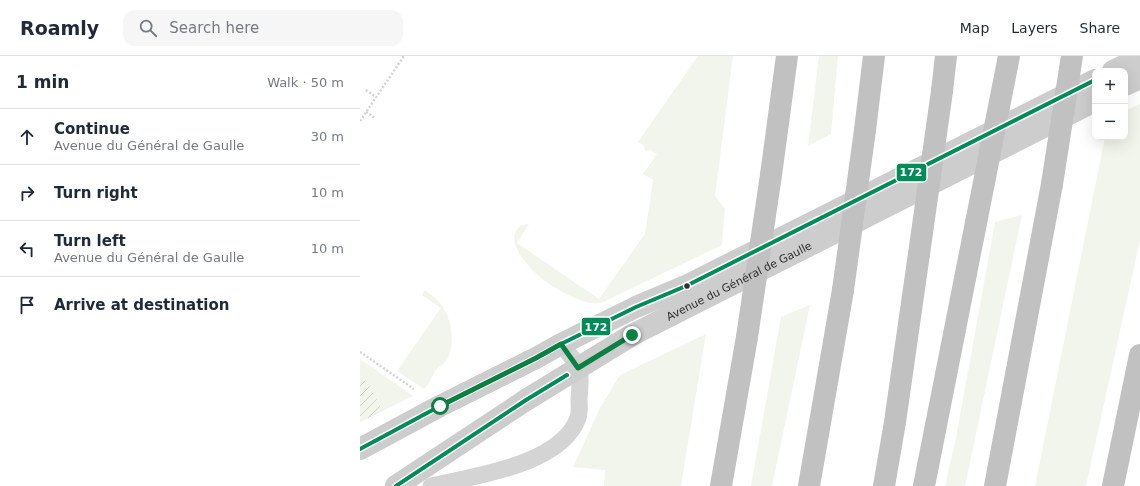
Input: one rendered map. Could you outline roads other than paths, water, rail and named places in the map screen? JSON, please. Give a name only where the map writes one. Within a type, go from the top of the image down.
[{"type":"highway","points":[[721,486],[747,337],[787,56]]},
{"type":"highway","points":[[809,486],[843,290],[866,130],[874,56]]},
{"type":"highway","points":[[884,486],[896,422],[946,56]]},
{"type":"highway","points":[[924,486],[1009,56]]},
{"type":"highway","points":[[995,486],[1052,184],[1072,56]]},
{"type":"highway","points":[[1113,486],[1140,355]]},
{"type":"main road","points":[[1119,68],[1140,58]]},
{"type":"main road","points":[[1128,84],[1140,78]]},
{"type":"main road","name":"Avenue du Général de Gaulle","points":[[360,449],[561,344],[636,307],[693,282],[1092,82]]},
{"type":"main road","name":"Avenue du Général de Gaulle","points":[[396,486],[526,400],[632,335],[1092,103]]},
{"type":"lane","points":[[431,486],[512,466],[544,454],[559,444],[573,427],[578,417],[580,381],[578,368],[561,344]]}]
